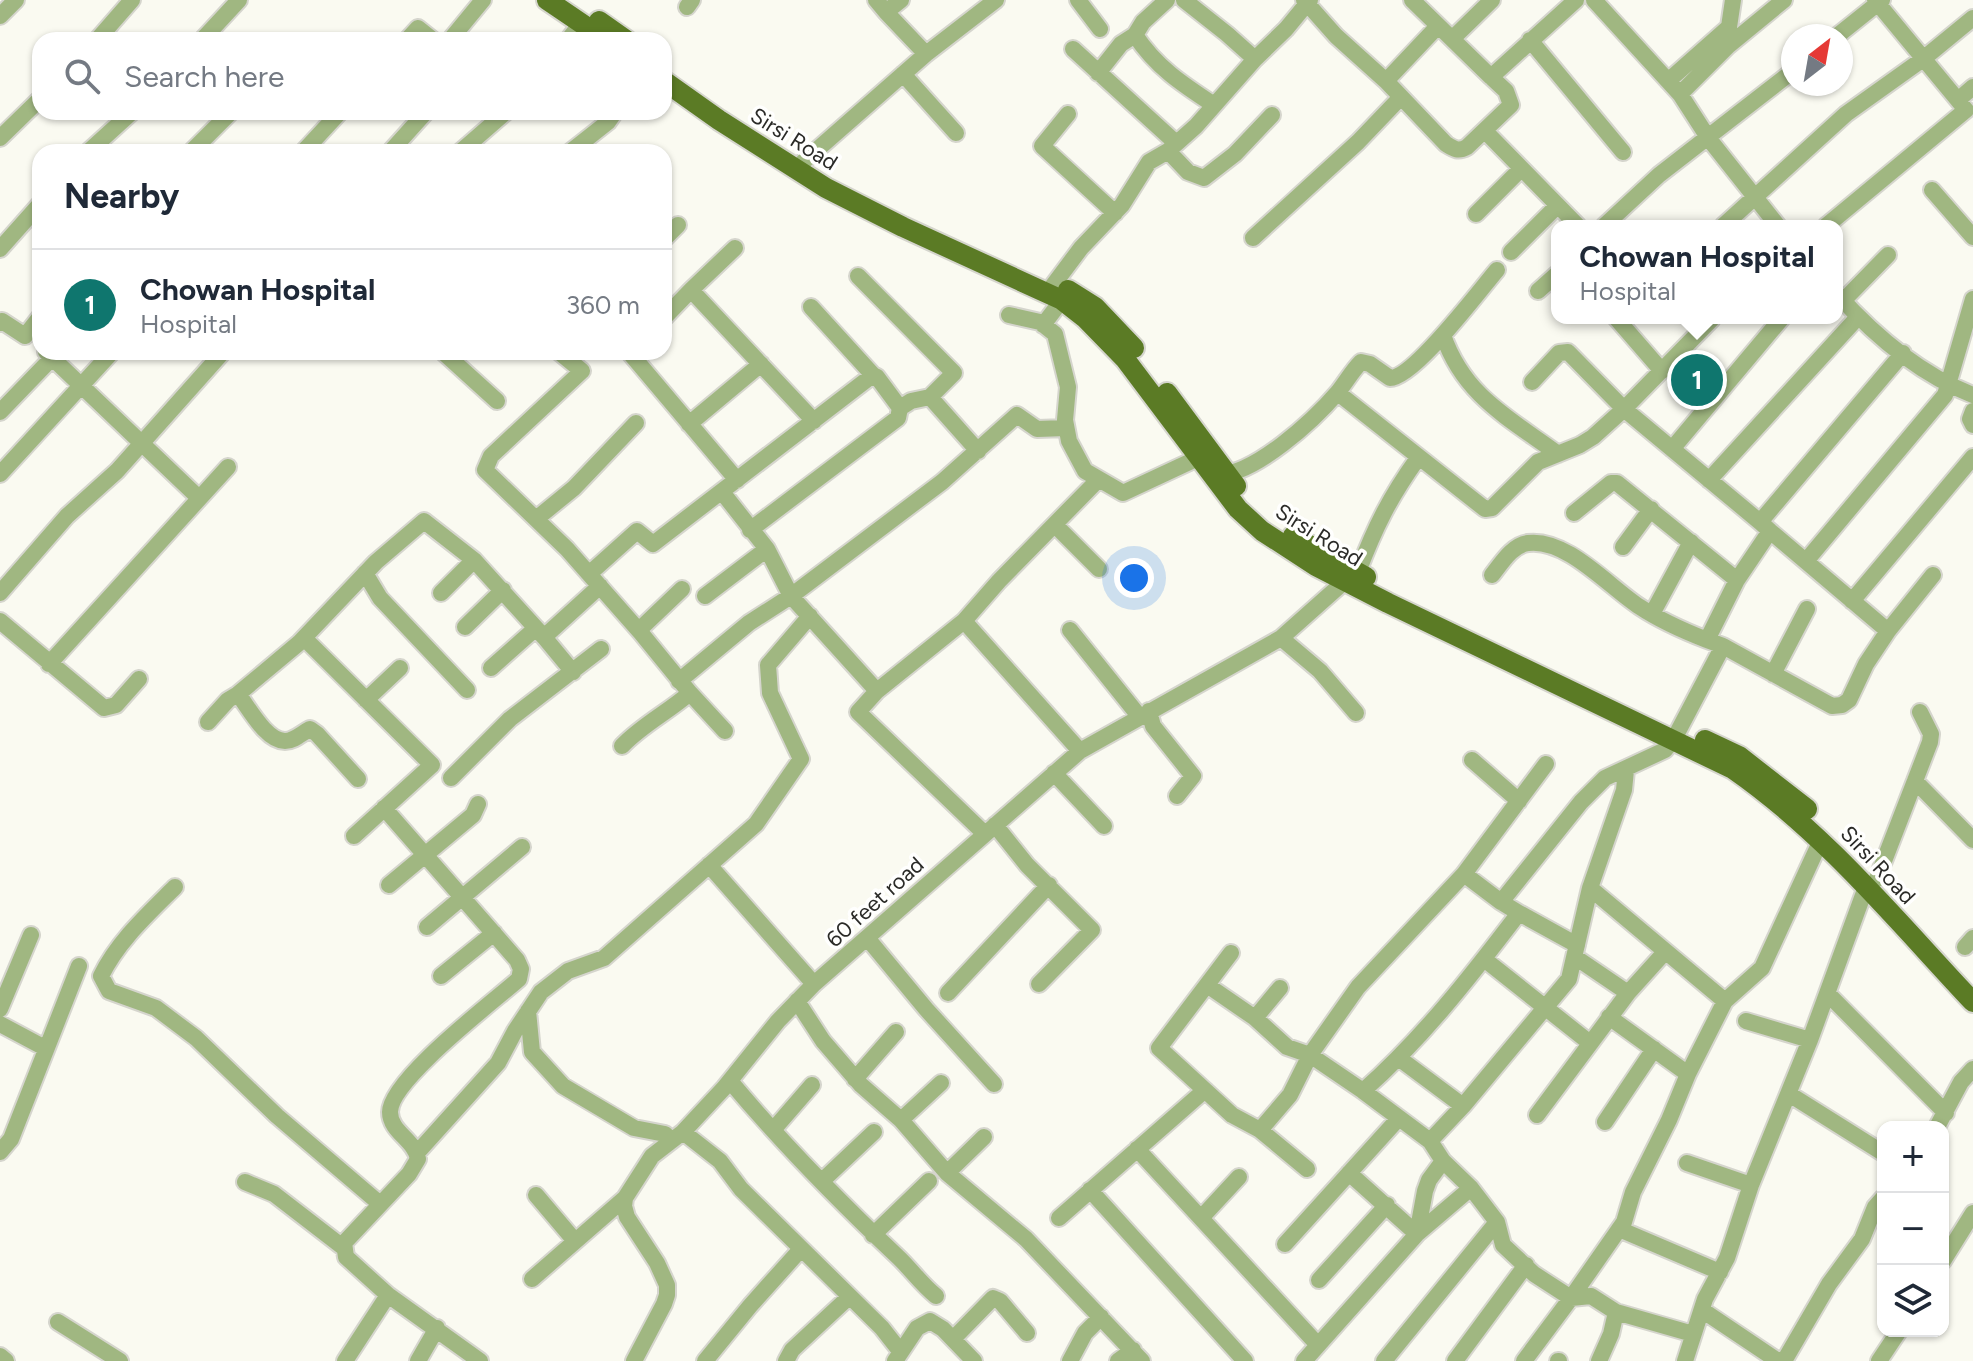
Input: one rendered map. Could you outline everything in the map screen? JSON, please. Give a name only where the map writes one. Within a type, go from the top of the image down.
[{"type":"main road","points":[[547,0],[594,32]]},
{"type":"main road","points":[[570,0],[615,32]]},
{"type":"main road","name":"Sirsi Road","points":[[672,72],[803,162],[1055,291],[1125,359],[1198,458],[1220,475]]},
{"type":"main road","name":"Sirsi Road","points":[[672,86],[826,188],[903,227],[1095,307],[1134,348],[1220,475],[1238,509],[1262,531],[1316,566],[1351,576],[1676,734],[1733,769],[1778,802],[1872,883],[1973,982]]},
{"type":"main road","name":"Sirsi Road","points":[[1676,734],[1739,756],[1786,790],[1830,829],[1973,1002]]},
{"type":"street","points":[[0,16],[16,0]]},
{"type":"street","points":[[104,32],[132,0]]},
{"type":"street","points":[[209,32],[239,0]]},
{"type":"street","points":[[457,32],[483,0]]},
{"type":"street","points":[[901,0],[881,6],[926,54]]},
{"type":"street","points":[[803,162],[926,54],[996,0]]},
{"type":"street","points":[[1078,0],[1100,29]]},
{"type":"street","points":[[1098,73],[1121,44],[1135,35],[1143,22],[1167,0]]},
{"type":"street","points":[[1184,0],[1255,59]]},
{"type":"street","points":[[1043,325],[1055,291],[1115,213],[1149,162],[1172,147],[1229,91],[1255,59],[1286,29],[1307,1],[1336,36],[1386,81],[1446,144],[1454,150],[1467,147],[1511,105],[1506,91],[1412,0]]},
{"type":"street","points":[[1491,77],[1576,0]]},
{"type":"street","points":[[1594,0],[1680,94],[1709,139],[1773,220]]},
{"type":"street","points":[[1668,81],[1729,27],[1733,0]]},
{"type":"street","points":[[1680,94],[1728,46],[1784,0]]},
{"type":"street","points":[[1851,24],[1878,1],[1966,110]]},
{"type":"street","points":[[1452,39],[1486,2]]},
{"type":"street","points":[[1729,220],[1846,114],[1923,59],[1973,18]]},
{"type":"street","points":[[574,32],[581,23]]},
{"type":"street","points":[[1386,81],[1438,26]]},
{"type":"street","points":[[1135,35],[1150,58],[1184,86],[1214,105]]},
{"type":"street","points":[[1530,40],[1623,152]]},
{"type":"street","points":[[1073,49],[1172,147],[1188,172],[1204,178],[1235,154],[1272,115]]},
{"type":"street","points":[[903,74],[956,133]]},
{"type":"street","points":[[1610,220],[1659,175],[1781,81]]},
{"type":"street","points":[[1833,220],[1966,110],[1973,87]]},
{"type":"street","points":[[1253,238],[1358,142],[1401,97]]},
{"type":"street","points":[[0,138],[32,107]]},
{"type":"street","points":[[1068,114],[1042,146],[1115,213]]},
{"type":"street","points":[[97,144],[123,120]]},
{"type":"street","points":[[199,144],[223,120]]},
{"type":"street","points":[[310,144],[333,120]]},
{"type":"street","points":[[397,144],[419,120]]},
{"type":"street","points":[[469,144],[497,120]]},
{"type":"street","points":[[580,144],[609,120]]},
{"type":"street","points":[[1485,131],[1572,220]]},
{"type":"street","points":[[1476,214],[1521,169]]},
{"type":"street","points":[[1932,190],[1973,237]]},
{"type":"street","points":[[1511,252],[1557,206]]},
{"type":"street","points":[[0,249],[32,213]]},
{"type":"street","points":[[672,231],[678,225]]},
{"type":"street","points":[[672,310],[735,248]]},
{"type":"street","points":[[1843,294],[1888,255]]},
{"type":"street","points":[[1220,475],[1250,468],[1268,456],[1338,393],[1361,362],[1393,379],[1427,353],[1497,270]]},
{"type":"street","points":[[750,530],[898,418],[900,408],[911,401],[930,397],[954,373],[858,276]]},
{"type":"street","points":[[1538,291],[1551,279]]},
{"type":"street","points":[[691,290],[814,421]]},
{"type":"street","points":[[1806,561],[1945,395],[1973,299]]},
{"type":"street","points":[[1843,300],[1858,317],[1903,353],[1948,385],[1973,395]]},
{"type":"street","points":[[811,307],[877,377],[900,408]]},
{"type":"street","points":[[1009,315],[1043,325],[1055,334],[1068,387],[1066,428],[1069,441],[1085,471],[1123,493],[1198,458]]},
{"type":"street","points":[[1709,480],[1858,317]]},
{"type":"street","points":[[1,321],[32,341]]},
{"type":"street","points":[[1623,324],[1662,371]]},
{"type":"street","points":[[1338,393],[1485,509],[1492,508],[1538,462],[1593,437],[1707,324]]},
{"type":"street","points":[[1672,449],[1777,324]]},
{"type":"street","points":[[25,336],[32,327]]},
{"type":"street","points":[[1443,335],[1460,374],[1473,390],[1558,454]]},
{"type":"street","points":[[1532,382],[1559,353],[1568,352],[1624,409],[1888,631]]},
{"type":"street","points":[[1501,902],[1581,802],[1605,778],[1665,750],[1676,734],[1715,643],[1737,580],[1765,526],[1903,353]]},
{"type":"street","points":[[0,412],[41,360]]},
{"type":"street","points":[[55,360],[199,498]]},
{"type":"street","points":[[0,474],[104,360]]},
{"type":"street","points":[[0,593],[67,516],[117,471],[210,360]]},
{"type":"street","points":[[452,360],[497,401]]},
{"type":"street","points":[[569,360],[582,371],[491,456],[485,470],[594,580],[725,731]]},
{"type":"street","points":[[635,360],[737,480]]},
{"type":"street","points":[[689,424],[761,364]]},
{"type":"street","points":[[491,668],[540,633],[594,580],[637,531],[653,544],[873,375]]},
{"type":"street","points":[[930,397],[978,451]]},
{"type":"street","points":[[1973,411],[1970,419],[1973,425]]},
{"type":"street","points":[[622,746],[635,732],[664,715],[684,687],[749,623],[791,596],[942,482],[1017,415],[1037,429],[1066,428]]},
{"type":"street","points":[[536,519],[574,488],[636,423]]},
{"type":"street","points":[[1852,601],[1973,457]]},
{"type":"street","points":[[1351,576],[1394,491],[1418,458]]},
{"type":"street","points":[[49,664],[228,467]]},
{"type":"street","points":[[1039,984],[1092,930],[990,830],[858,712],[877,691],[964,621],[1099,479]]},
{"type":"street","points":[[1574,513],[1611,483],[1622,486],[1737,580]]},
{"type":"street","points":[[722,492],[767,549],[791,596],[877,691]]},
{"type":"street","points":[[1623,547],[1651,509]]},
{"type":"street","points":[[208,722],[228,700],[304,638],[365,573],[424,521],[474,560],[573,672]]},
{"type":"street","points":[[1056,526],[1099,569]]},
{"type":"street","points":[[1652,614],[1691,542]]},
{"type":"street","points":[[1492,575],[1518,547],[1528,543],[1556,545],[1652,614],[1681,630],[1715,643],[1832,706],[1849,700],[1866,664],[1888,631],[1933,575]]},
{"type":"street","points":[[705,596],[767,549]]},
{"type":"street","points":[[441,593],[474,560]]},
{"type":"street","points":[[365,573],[380,598],[467,690]]},
{"type":"street","name":"60 feet road","points":[[532,1279],[625,1198],[652,1156],[677,1137],[730,1081],[778,1021],[814,984],[1054,773],[1080,751],[1281,638],[1351,576]]},
{"type":"street","points":[[639,630],[682,589]]},
{"type":"street","points":[[465,627],[503,590]]},
{"type":"street","points":[[1773,674],[1807,609]]},
{"type":"street","points":[[480,1361],[388,1295],[346,1257],[344,1243],[416,1165],[417,1153],[498,1063],[541,992],[568,971],[604,958],[756,824],[801,759],[770,693],[768,665],[810,616]]},
{"type":"street","points":[[0,621],[104,708],[116,705],[139,679]]},
{"type":"street","points":[[964,621],[1080,751]]},
{"type":"street","points":[[1070,630],[1144,713],[1193,776],[1177,796]]},
{"type":"street","points":[[304,638],[432,765],[354,836]]},
{"type":"street","points":[[1281,638],[1320,671],[1356,713]]},
{"type":"street","points":[[451,778],[510,719],[601,649]]},
{"type":"street","points":[[366,700],[400,668]]},
{"type":"street","points":[[238,694],[271,736],[284,742],[310,729],[358,779]]},
{"type":"street","points":[[1685,1361],[1702,1310],[1727,1258],[1751,1185],[1930,742],[1931,734],[1920,712]]},
{"type":"street","points":[[1472,760],[1519,801]]},
{"type":"street","points":[[1260,1130],[1290,1095],[1310,1055],[1358,987],[1464,874],[1546,764]]},
{"type":"street","points":[[1430,1141],[1569,979],[1590,888],[1624,790],[1626,770]]},
{"type":"street","points":[[1054,773],[1104,826]]},
{"type":"street","points":[[1915,781],[1972,836]]},
{"type":"street","points":[[389,885],[473,815],[478,804]]},
{"type":"street","points":[[384,808],[517,960],[521,969],[519,979],[441,1046],[394,1096],[390,1113],[392,1121],[417,1153]]},
{"type":"street","points":[[1524,1361],[1619,1229],[1688,1074],[1725,1001],[1762,968],[1821,840]]},
{"type":"street","points":[[427,927],[522,847]]},
{"type":"street","points":[[709,865],[814,984]]},
{"type":"street","points":[[1464,874],[1576,951],[1628,993]]},
{"type":"street","points":[[948,993],[1049,885]]},
{"type":"street","points":[[175,887],[131,931],[108,963],[101,976],[109,991],[156,1008],[186,1031],[277,1116],[379,1203]]},
{"type":"street","points":[[1590,888],[1725,1001]]},
{"type":"street","points":[[1363,1091],[1400,1059],[1519,913]]},
{"type":"street","points":[[441,976],[494,933]]},
{"type":"street","points":[[0,1009],[31,935]]},
{"type":"street","points":[[868,939],[994,1084]]},
{"type":"street","points":[[1537,1115],[1609,1017],[1665,952]]},
{"type":"street","points":[[1231,953],[1159,1048],[1232,1115],[1260,1130],[1307,1169]]},
{"type":"street","points":[[1484,959],[1590,1043]]},
{"type":"street","points":[[0,1152],[11,1139],[79,966]]},
{"type":"street","points":[[1207,985],[1255,1018],[1287,1047],[1310,1055],[1430,1141],[1443,1161],[1471,1188],[1497,1222],[1503,1245],[1534,1274],[1571,1298],[1591,1296],[1616,1312],[1693,1334]]},
{"type":"street","points":[[1255,1018],[1280,988]]},
{"type":"street","points":[[1828,994],[1941,1120],[1961,1082],[1973,1069]]},
{"type":"street","points":[[797,1001],[823,1041],[855,1079],[901,1120],[947,1173],[1026,1239],[1138,1356],[1118,1361]]},
{"type":"street","points":[[528,1011],[532,1052],[563,1086],[634,1128],[677,1137],[720,1161],[741,1189],[849,1297],[897,1356],[917,1328],[930,1321],[974,1361]]},
{"type":"street","points":[[1609,1017],[1688,1074]]},
{"type":"street","points":[[1746,1021],[1810,1040]]},
{"type":"street","points":[[0,1024],[45,1048]]},
{"type":"street","points":[[855,1079],[896,1032]]},
{"type":"street","points":[[1605,1122],[1654,1049]]},
{"type":"street","points":[[1400,1059],[1463,1106]]},
{"type":"street","points":[[730,1081],[873,1235],[936,1296]]},
{"type":"street","points":[[901,1120],[941,1083]]},
{"type":"street","points":[[773,1130],[812,1085]]},
{"type":"street","points":[[1059,1218],[1205,1090]]},
{"type":"street","points":[[1789,1094],[1877,1149]]},
{"type":"street","points":[[1285,1244],[1399,1118]]},
{"type":"street","points":[[822,1181],[874,1132]]},
{"type":"street","points":[[947,1173],[984,1137]]},
{"type":"street","points":[[1137,1149],[1318,1345]]},
{"type":"street","points":[[1417,1234],[1425,1191],[1443,1161]]},
{"type":"street","points":[[1687,1163],[1751,1185]]},
{"type":"street","points":[[1349,1173],[1417,1234]]},
{"type":"street","points":[[1201,1218],[1239,1177]]},
{"type":"street","points":[[873,1235],[929,1181]]},
{"type":"street","points":[[245,1182],[274,1194],[344,1248]]},
{"type":"street","points":[[1304,1361],[1417,1234],[1471,1188]]},
{"type":"street","points":[[1090,1190],[1245,1361]]},
{"type":"street","points":[[536,1195],[575,1241]]},
{"type":"street","points":[[625,1198],[627,1217],[657,1263],[667,1285],[664,1304],[634,1361]]},
{"type":"street","points":[[1319,1280],[1387,1205]]},
{"type":"street","points":[[1702,1310],[1781,1361],[1829,1284],[1862,1239],[1877,1205]]},
{"type":"street","points":[[1949,1251],[1973,1213]]},
{"type":"street","points":[[1384,1361],[1497,1222]]},
{"type":"street","points":[[1619,1229],[1720,1272]]},
{"type":"street","points":[[705,1361],[801,1249]]},
{"type":"street","points":[[1455,1361],[1526,1265]]},
{"type":"street","points":[[345,1361],[388,1295]]},
{"type":"street","points":[[786,1361],[792,1350],[849,1297]]},
{"type":"street","points":[[953,1339],[993,1298],[1000,1301],[1027,1333]]},
{"type":"street","points":[[1599,1361],[1611,1334],[1616,1312]]},
{"type":"street","points":[[1070,1361],[1085,1333],[1101,1317]]},
{"type":"street","points":[[58,1322],[120,1361]]},
{"type":"street","points":[[418,1361],[437,1328]]},
{"type":"street","points":[[1879,1361],[1895,1337]]},
{"type":"street","points":[[0,1356],[6,1361]]},
{"type":"place","name":"Chowan Hospital","points":[[1697,380]]}]
